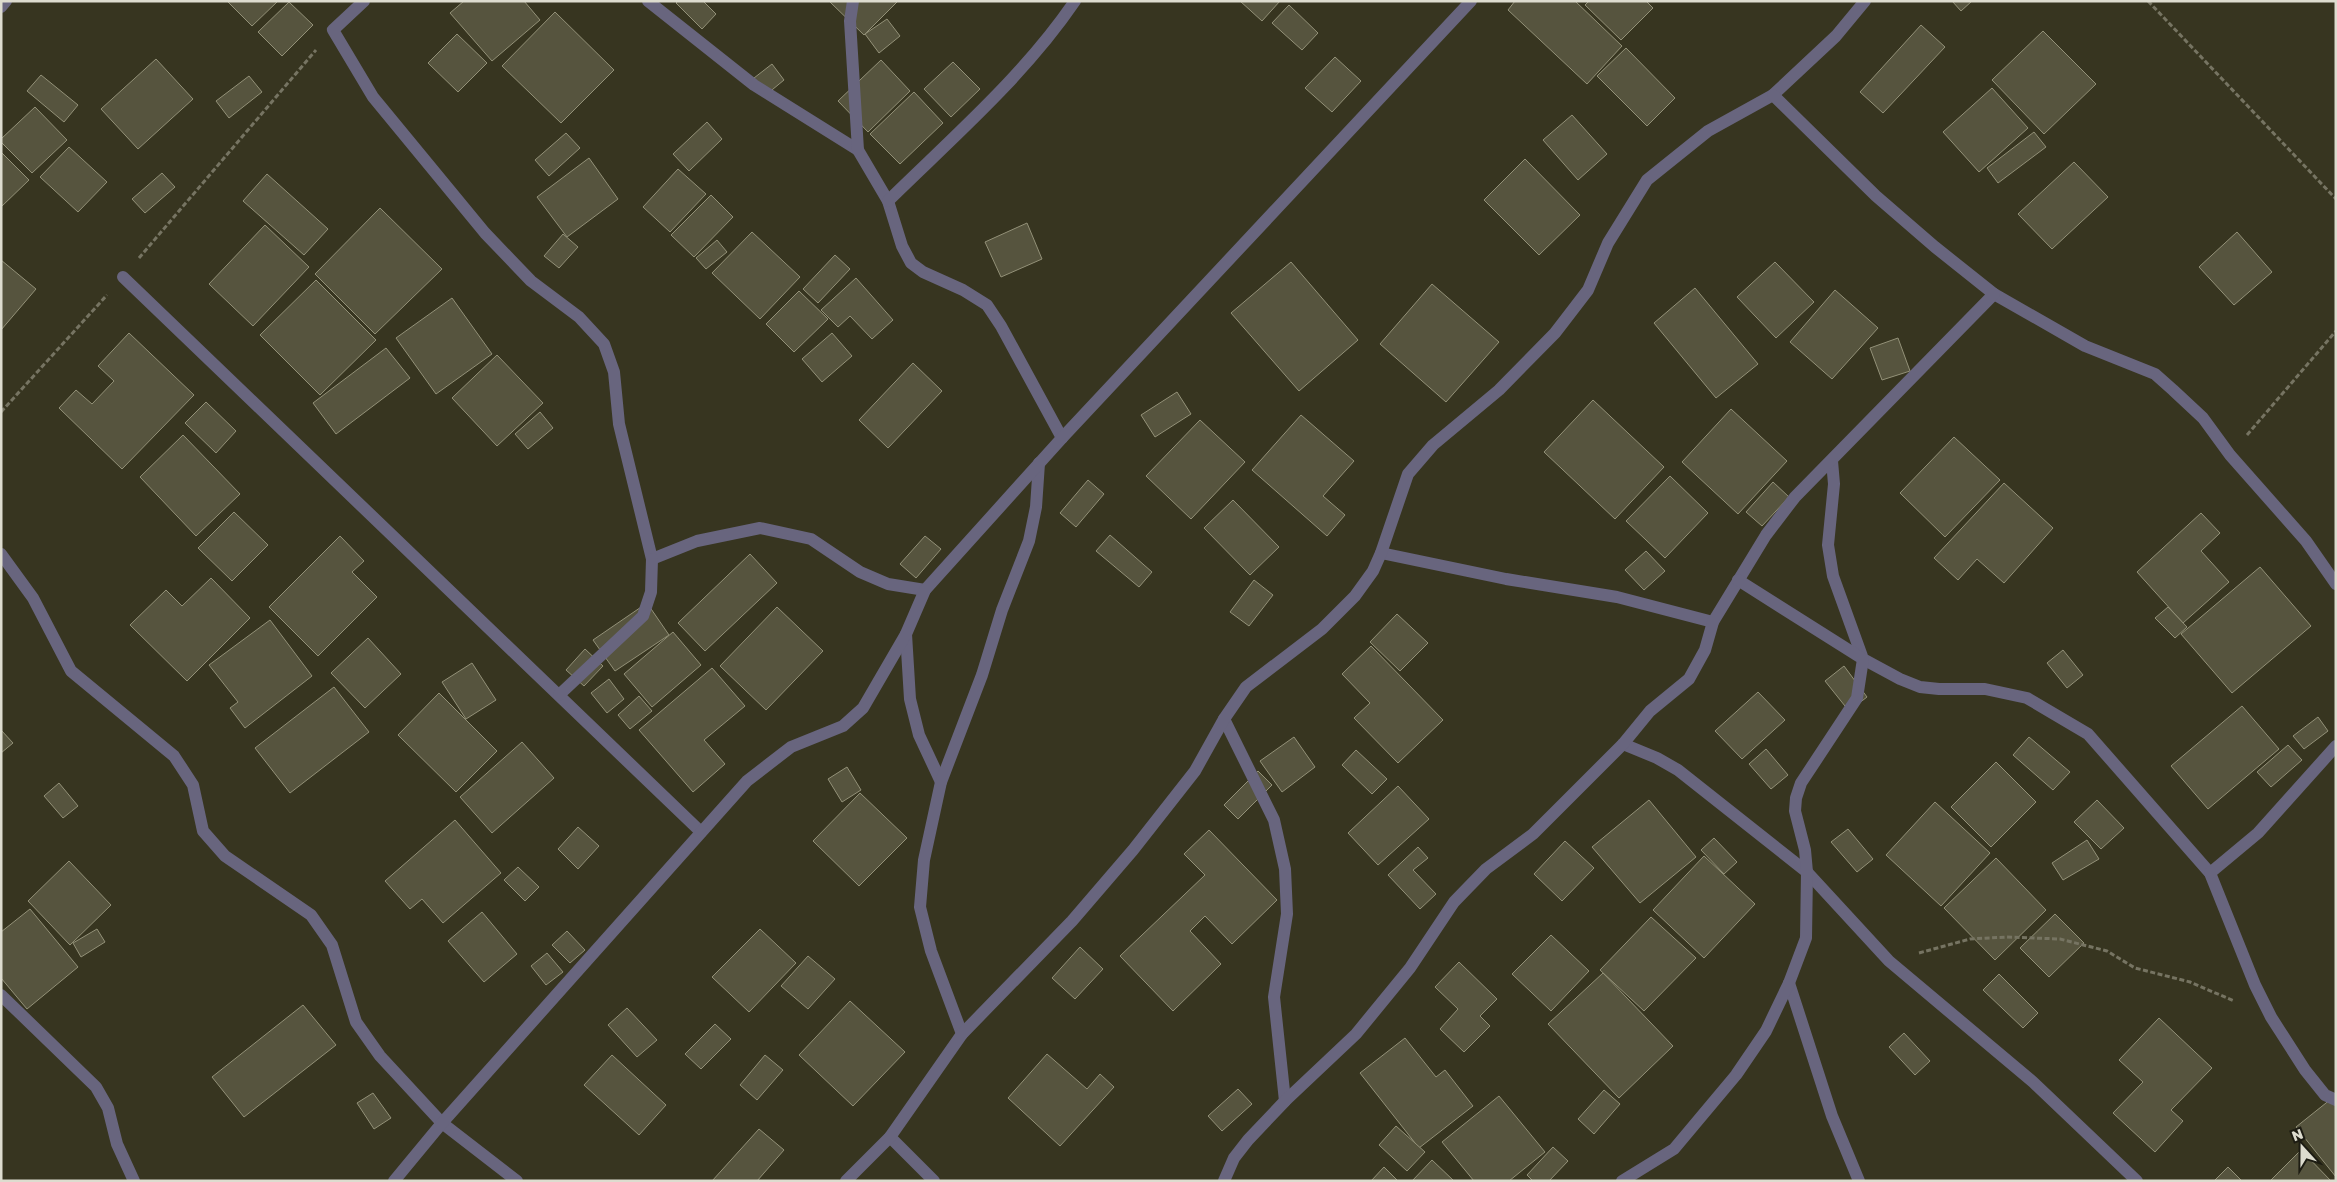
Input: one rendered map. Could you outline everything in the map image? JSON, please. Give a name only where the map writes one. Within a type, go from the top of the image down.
[{"type":"street","points":[[1,7],[6,1]]},
{"type":"street","points":[[364,1],[333,30],[373,97],[486,233],[531,281],[579,317],[604,344],[614,372],[619,424],[652,560],[651,592],[643,616],[559,695]]},
{"type":"street","points":[[648,1],[754,85],[858,150]]},
{"type":"street","points":[[854,1],[850,21],[858,150],[888,201],[902,246],[911,263],[987,305],[1062,438]]},
{"type":"street","points":[[888,201],[997,93],[1059,25],[1075,1]]},
{"type":"street","points":[[394,1181],[442,1123],[747,781],[791,748],[843,726],[855,717],[863,708],[906,634],[925,590],[1062,438],[1470,1]]},
{"type":"street","points":[[846,1181],[890,1137],[962,1034],[1072,922],[1134,850],[1195,770],[1224,719],[1246,687],[1322,629],[1355,596],[1373,571],[1381,553],[1408,474],[1433,445],[1499,390],[1555,333],[1588,290],[1608,243],[1646,180],[1708,131],[1773,95],[1836,36],[1864,1]]},
{"type":"street","points":[[1773,95],[1876,196],[1935,247],[1994,294],[2085,346],[2155,374],[2203,418],[2230,455],[2306,541],[2336,584]]},
{"type":"street","points":[[123,277],[701,832]]},
{"type":"street","points":[[1224,1181],[1234,1158],[1285,1101],[1356,1034],[1410,968],[1454,902],[1486,869],[1533,834],[1623,744],[1650,711],[1689,679],[1705,650],[1713,622],[1766,535],[1795,497],[1994,294]]},
{"type":"street","points":[[1622,1181],[1674,1150],[1736,1074],[1766,1031],[1789,983],[1806,938],[1807,872],[1805,850],[1795,811],[1796,798],[1801,783],[1857,698],[1864,660],[1833,576],[1828,545],[1834,484],[1832,461]]},
{"type":"street","points":[[962,1034],[931,951],[920,907],[924,860],[941,782],[982,675],[1002,610],[1030,541],[1036,507],[1039,464]]},
{"type":"street","points":[[652,560],[697,541],[760,528],[811,539],[860,572],[888,584],[925,590]]},
{"type":"street","points":[[1381,553],[1506,579],[1617,598],[1713,622]]},
{"type":"street","points":[[1,554],[33,598],[71,671],[174,756],[193,785],[203,831],[225,856],[311,915],[332,945],[356,1022],[380,1056],[442,1123],[517,1181]]},
{"type":"street","points":[[1738,580],[1864,660],[1900,680],[1920,687],[1986,689],[2027,698],[2088,734],[2210,874],[2255,985],[2271,1016],[2306,1070],[2325,1095],[2336,1100]]},
{"type":"street","points":[[906,634],[910,699],[919,735],[941,782]]},
{"type":"street","points":[[1224,719],[1274,820],[1285,869],[1288,914],[1274,997],[1285,1101]]},
{"type":"street","points":[[1623,744],[1657,758],[1678,770],[1807,872],[1889,961],[2033,1082],[2137,1181]]},
{"type":"street","points":[[2210,874],[2258,834],[2336,746]]},
{"type":"street","points":[[1789,983],[1832,1116],[1859,1181]]},
{"type":"street","points":[[1,995],[96,1086],[108,1108],[117,1144],[134,1181]]},
{"type":"street","points":[[890,1137],[934,1181]]},
{"type":"path","points":[[2148,1],[2336,200]]},
{"type":"path","points":[[1,412],[123,277],[333,30]]},
{"type":"path","points":[[2230,455],[2336,331]]},
{"type":"path","points":[[1889,961],[1970,939],[2008,937],[2060,939],[2107,951],[2135,968],[2190,982],[2271,1016]]},
{"type":"building","points":[[227,1],[278,1],[252,26]]},
{"type":"building","points":[[464,1],[524,1],[540,20],[492,61],[450,13]]},
{"type":"building","points":[[678,1],[703,1],[716,14],[702,29],[676,3]]},
{"type":"building","points":[[829,1],[898,1],[864,35]]},
{"type":"building","points":[[1240,1],[1280,1],[1262,21]]},
{"type":"building","points":[[1515,1],[1575,1],[1622,46],[1587,84],[1508,10]]},
{"type":"building","points":[[1589,1],[1646,1],[1653,8],[1621,40],[1585,5]]},
{"type":"building","points":[[1952,1],[1972,1],[1961,11]]},
{"type":"building","points":[[289,2],[313,25],[282,56],[258,32]]},
{"type":"building","points":[[1289,5],[1318,33],[1302,50],[1272,23]]},
{"type":"building","points":[[555,12],[614,70],[561,123],[502,66]]},
{"type":"building","points":[[887,19],[900,36],[879,53],[865,34]]},
{"type":"building","points":[[1921,25],[1945,47],[1883,113],[1860,92]]},
{"type":"building","points":[[2043,31],[2096,84],[2044,134],[1992,80]]},
{"type":"building","points":[[457,34],[487,63],[458,92],[428,63]]},
{"type":"building","points":[[1626,48],[1675,98],[1647,126],[1597,76]]},
{"type":"building","points":[[1335,57],[1361,81],[1332,112],[1305,88]]},
{"type":"building","points":[[156,59],[193,99],[138,149],[101,109]]},
{"type":"building","points":[[881,60],[910,91],[868,132],[838,101]]},
{"type":"building","points":[[953,62],[980,89],[951,117],[924,89]]},
{"type":"building","points":[[772,64],[784,80],[767,94],[754,78]]},
{"type":"building","points":[[41,75],[78,105],[64,122],[27,91]]},
{"type":"building","points":[[249,76],[262,92],[229,118],[216,101]]},
{"type":"building","points":[[1992,88],[2028,128],[1979,172],[1943,132]]},
{"type":"building","points":[[914,92],[943,123],[900,164],[870,134]]},
{"type":"building","points":[[35,107],[67,140],[32,173],[1,142],[1,139]]},
{"type":"building","points":[[1572,115],[1607,154],[1578,180],[1543,140]]},
{"type":"building","points":[[707,122],[722,139],[689,171],[673,154]]},
{"type":"building","points":[[2034,132],[2046,147],[1998,183],[1987,168]]},
{"type":"building","points":[[566,133],[580,148],[549,176],[535,160]]},
{"type":"building","points":[[69,147],[107,182],[78,212],[40,177]]},
{"type":"building","points":[[1,152],[29,180],[1,207]]},
{"type":"building","points":[[589,158],[618,199],[567,237],[537,197]]},
{"type":"building","points":[[1525,159],[1580,215],[1539,255],[1484,200]]},
{"type":"building","points":[[2074,162],[2108,197],[2052,249],[2018,214]]},
{"type":"building","points":[[678,169],[706,194],[670,232],[643,207]]},
{"type":"building","points":[[162,173],[175,187],[145,213],[132,199]]},
{"type":"building","points":[[267,174],[328,229],[304,255],[243,201]]},
{"type":"building","points":[[711,195],[733,217],[694,257],[671,235]]},
{"type":"building","points":[[380,208],[442,269],[375,334],[315,274]]},
{"type":"building","points":[[1027,223],[1042,259],[1001,277],[985,242]]},
{"type":"building","points":[[265,225],[309,267],[253,326],[209,284]]},
{"type":"building","points":[[752,232],[800,277],[760,319],[712,273]]},
{"type":"building","points":[[2237,232],[2272,272],[2234,305],[2199,267]]},
{"type":"building","points":[[563,234],[578,247],[559,268],[544,256]]},
{"type":"building","points":[[717,240],[727,252],[706,269],[696,258]]},
{"type":"building","points":[[835,255],[850,269],[818,303],[803,289]]},
{"type":"building","points":[[1,260],[36,289],[1,330]]},
{"type":"building","points":[[1291,262],[1358,340],[1299,391],[1231,313]]},
{"type":"building","points":[[1775,262],[1814,302],[1776,338],[1737,297]]},
{"type":"building","points":[[856,278],[893,320],[872,339],[850,316],[838,327],[821,310]]},
{"type":"building","points":[[316,280],[376,340],[320,395],[260,335]]},
{"type":"building","points":[[1432,284],[1499,342],[1446,402],[1380,344]]},
{"type":"building","points":[[1695,288],[1758,364],[1716,398],[1654,323]]},
{"type":"building","points":[[1835,290],[1878,328],[1832,379],[1790,342]]},
{"type":"building","points":[[799,291],[828,319],[794,352],[766,324]]},
{"type":"building","points":[[452,298],[492,354],[436,394],[396,338]]},
{"type":"building","points":[[129,333],[194,395],[122,469],[59,408],[76,390],[92,404],[114,381],[98,366]]},
{"type":"building","points":[[832,333],[852,356],[822,382],[802,359]]},
{"type":"building","points":[[1898,338],[1910,371],[1882,380],[1870,348]]},
{"type":"building","points":[[386,348],[410,378],[336,434],[313,403]]},
{"type":"building","points":[[497,355],[543,403],[497,446],[452,398]]},
{"type":"building","points":[[913,363],[942,391],[888,448],[859,420]]},
{"type":"building","points":[[1177,392],[1191,414],[1155,437],[1141,415]]},
{"type":"building","points":[[1593,400],[1664,467],[1615,519],[1544,452]]},
{"type":"building","points":[[206,402],[236,431],[216,453],[185,423]]},
{"type":"building","points":[[1731,409],[1787,461],[1738,514],[1682,462]]},
{"type":"building","points":[[540,412],[553,428],[528,449],[515,434]]},
{"type":"building","points":[[1301,415],[1354,461],[1323,496],[1345,515],[1327,536],[1252,470]]},
{"type":"building","points":[[1200,420],[1245,462],[1191,519],[1146,476]]},
{"type":"building","points":[[183,435],[240,494],[196,536],[140,477]]},
{"type":"building","points":[[1954,437],[2000,480],[1945,537],[1900,493]]},
{"type":"building","points":[[1670,476],[1708,513],[1665,558],[1626,521]]},
{"type":"building","points":[[1088,480],[1104,494],[1076,527],[1060,513]]},
{"type":"building","points":[[1773,482],[1789,497],[1762,526],[1746,512]]},
{"type":"building","points":[[2004,483],[2053,528],[2004,583],[1977,559],[1958,580],[1934,558]]},
{"type":"building","points":[[1233,500],[1279,547],[1250,575],[1204,528]]},
{"type":"building","points":[[234,512],[268,545],[232,581],[198,548]]},
{"type":"building","points":[[2201,513],[2220,533],[2201,551],[2229,582],[2183,623],[2137,572]]},
{"type":"building","points":[[1110,535],[1152,572],[1139,587],[1096,551]]},
{"type":"building","points":[[340,536],[364,561],[352,572],[377,597],[318,656],[269,607]]},
{"type":"building","points":[[925,536],[941,549],[916,578],[900,564]]},
{"type":"building","points":[[1646,551],[1665,571],[1644,590],[1625,570]]},
{"type":"building","points":[[750,554],[777,583],[705,651],[678,623]]},
{"type":"building","points":[[2260,567],[2311,626],[2232,693],[2181,634]]},
{"type":"building","points":[[211,578],[250,618],[187,681],[130,625],[166,590],[182,606]]},
{"type":"building","points":[[1254,580],[1273,595],[1249,626],[1230,612]]},
{"type":"building","points":[[647,603],[669,635],[615,671],[593,640]]},
{"type":"building","points":[[777,607],[823,651],[766,710],[720,666]]},
{"type":"building","points":[[2168,607],[2187,627],[2175,638],[2155,618]]},
{"type":"building","points":[[1397,614],[1428,643],[1400,671],[1370,642]]},
{"type":"building","points":[[270,620],[312,676],[245,728],[230,708],[238,702],[209,665]]},
{"type":"building","points":[[673,632],[701,665],[652,707],[624,674]]},
{"type":"building","points":[[368,638],[401,674],[365,708],[331,673]]},
{"type":"building","points":[[1371,646],[1443,720],[1398,763],[1354,718],[1370,703],[1342,674]]},
{"type":"building","points":[[585,649],[603,666],[584,686],[566,670]]},
{"type":"building","points":[[2063,650],[2083,675],[2067,688],[2047,663]]},
{"type":"building","points":[[472,663],[496,700],[466,719],[442,682]]},
{"type":"building","points":[[1844,666],[1867,697],[1849,711],[1825,681]]},
{"type":"building","points":[[712,668],[745,706],[704,740],[725,764],[693,792],[639,730]]},
{"type":"building","points":[[609,679],[624,699],[607,713],[591,693]]},
{"type":"building","points":[[334,687],[369,732],[290,793],[255,748]]},
{"type":"building","points":[[1758,692],[1785,720],[1742,759],[1715,731]]},
{"type":"building","points":[[439,693],[497,751],[456,792],[398,735]]},
{"type":"building","points":[[639,696],[652,711],[630,729],[618,715]]},
{"type":"building","points":[[2242,706],[2279,749],[2208,809],[2171,766]]},
{"type":"building","points":[[2318,717],[2328,731],[2304,749],[2293,736]]},
{"type":"building","points":[[1,730],[13,743],[1,753]]},
{"type":"building","points":[[1294,737],[1315,767],[1282,792],[1260,761]]},
{"type":"building","points":[[2029,737],[2070,772],[2053,790],[2013,755]]},
{"type":"building","points":[[522,742],[554,778],[492,833],[460,797]]},
{"type":"building","points":[[2288,745],[2302,760],[2271,787],[2257,772]]},
{"type":"building","points":[[1766,749],[1788,775],[1771,789],[1749,764]]},
{"type":"building","points":[[1356,750],[1387,779],[1372,794],[1342,765]]},
{"type":"building","points":[[1996,762],[2036,802],[1991,847],[1951,807]]},
{"type":"building","points":[[847,767],[861,790],[842,802],[828,779]]},
{"type":"building","points":[[1258,771],[1272,785],[1238,819],[1224,805]]},
{"type":"building","points":[[59,783],[78,806],[63,818],[44,796]]},
{"type":"building","points":[[1398,786],[1429,819],[1378,865],[1348,833]]},
{"type":"building","points":[[860,793],[907,838],[859,886],[813,841]]},
{"type":"building","points":[[1649,800],[1696,857],[1640,903],[1592,847]]},
{"type":"building","points":[[2097,800],[2124,828],[2101,849],[2074,822]]},
{"type":"building","points":[[1935,802],[1990,853],[1941,906],[1886,855]]},
{"type":"building","points":[[455,820],[501,873],[443,923],[422,899],[410,909],[385,881]]},
{"type":"building","points":[[578,827],[599,846],[578,869],[558,849]]},
{"type":"building","points":[[1848,829],[1873,859],[1857,872],[1831,842]]},
{"type":"building","points":[[1209,830],[1277,900],[1232,944],[1205,916],[1190,931],[1221,964],[1173,1011],[1120,956],[1205,875],[1184,854]]},
{"type":"building","points":[[1714,838],[1737,862],[1724,874],[1701,850]]},
{"type":"building","points":[[2087,840],[2099,859],[2063,880],[2052,863]]},
{"type":"building","points":[[1565,841],[1594,868],[1562,901],[1534,874]]},
{"type":"building","points":[[1418,847],[1428,858],[1413,870],[1436,894],[1420,909],[1388,875]]},
{"type":"building","points":[[1704,856],[1755,904],[1704,958],[1653,910]]},
{"type":"building","points":[[1996,858],[2046,910],[1995,960],[1944,908]]},
{"type":"building","points":[[69,861],[111,905],[70,945],[28,901]]},
{"type":"building","points":[[518,867],[539,887],[525,901],[504,880]]},
{"type":"building","points":[[30,909],[78,967],[27,1009],[1,978],[1,932]]},
{"type":"building","points":[[482,912],[517,954],[484,982],[448,941]]},
{"type":"building","points":[[2055,914],[2084,943],[2049,977],[2020,948]]},
{"type":"building","points":[[1651,917],[1696,958],[1644,1011],[1600,970]]},
{"type":"building","points":[[97,929],[105,942],[81,957],[73,943]]},
{"type":"building","points":[[760,929],[796,963],[749,1012],[712,977]]},
{"type":"building","points":[[567,931],[585,950],[570,963],[552,945]]},
{"type":"building","points":[[1551,935],[1589,971],[1551,1011],[1512,974]]},
{"type":"building","points":[[1080,947],[1103,969],[1075,999],[1052,978]]},
{"type":"building","points":[[547,953],[563,972],[546,985],[531,966]]},
{"type":"building","points":[[808,956],[835,979],[808,1009],[781,986]]},
{"type":"building","points":[[1459,962],[1497,999],[1480,1016],[1490,1026],[1464,1052],[1440,1029],[1458,1009],[1435,987]]},
{"type":"building","points":[[1603,973],[1673,1046],[1619,1098],[1548,1024]]},
{"type":"building","points":[[1999,974],[2038,1013],[2023,1028],[1983,990]]},
{"type":"building","points":[[850,1001],[905,1052],[853,1106],[799,1055]]},
{"type":"building","points":[[303,1005],[336,1045],[244,1117],[212,1077]]},
{"type":"building","points":[[627,1008],[657,1040],[637,1057],[608,1025]]},
{"type":"building","points":[[2159,1018],[2212,1068],[2171,1110],[2183,1121],[2155,1152],[2113,1113],[2143,1082],[2119,1060]]},
{"type":"building","points":[[715,1024],[731,1039],[701,1069],[685,1054]]},
{"type":"building","points":[[1904,1033],[1930,1061],[1915,1075],[1889,1047]]},
{"type":"building","points":[[1405,1038],[1436,1077],[1445,1070],[1473,1106],[1419,1148],[1360,1073]]},
{"type":"building","points":[[1047,1054],[1087,1089],[1100,1074],[1114,1087],[1060,1146],[1008,1098]]},
{"type":"building","points":[[612,1055],[666,1105],[639,1135],[584,1085]]},
{"type":"building","points":[[765,1055],[783,1070],[757,1100],[740,1085]]},
{"type":"building","points":[[1238,1089],[1252,1104],[1222,1131],[1208,1116]]},
{"type":"building","points":[[1604,1090],[1620,1104],[1594,1134],[1578,1119]]},
{"type":"building","points":[[373,1093],[391,1118],[374,1129],[357,1103]]},
{"type":"building","points":[[2336,1095],[2336,1177],[2296,1127]]},
{"type":"building","points":[[1499,1096],[1545,1152],[1509,1181],[1474,1181],[1442,1142]]},
{"type":"building","points":[[1396,1126],[1425,1152],[1407,1171],[1379,1145]]},
{"type":"building","points":[[759,1129],[784,1150],[757,1181],[712,1181]]},
{"type":"building","points":[[1553,1147],[1568,1161],[1549,1181],[1533,1181],[1527,1175]]},
{"type":"building","points":[[2301,1150],[2331,1181],[2270,1181]]},
{"type":"building","points":[[1432,1160],[1454,1181],[1412,1181]]},
{"type":"building","points":[[1384,1167],[1398,1181],[1371,1181]]},
{"type":"building","points":[[2228,1167],[2242,1181],[2214,1181]]}]
